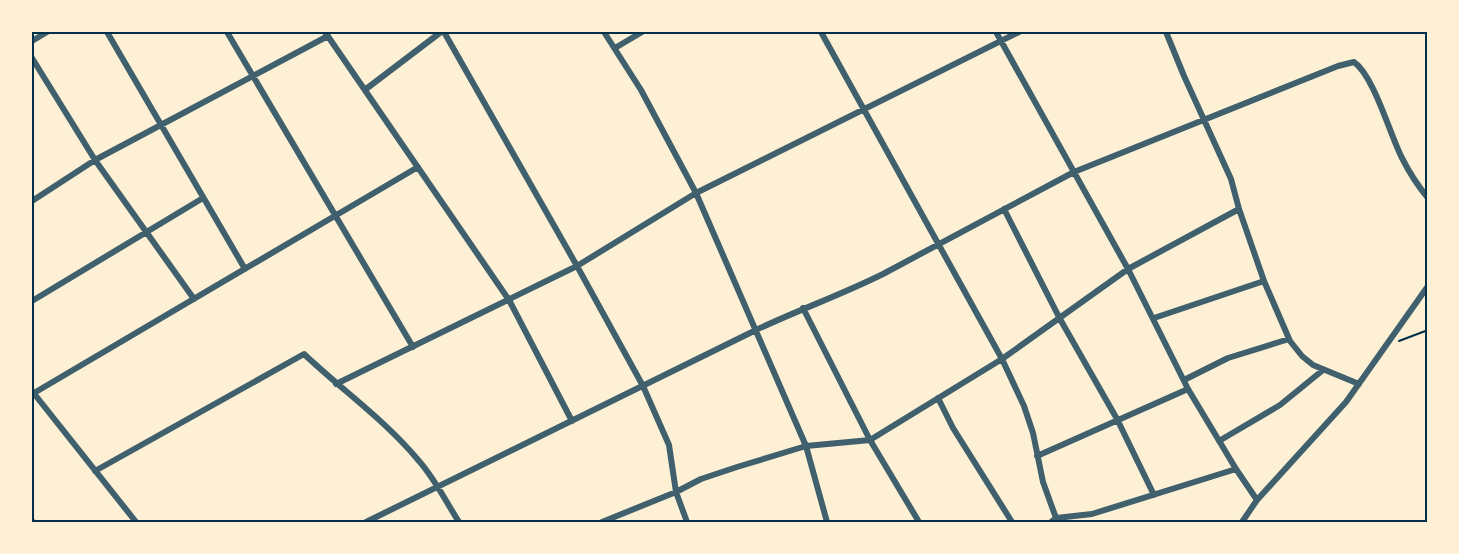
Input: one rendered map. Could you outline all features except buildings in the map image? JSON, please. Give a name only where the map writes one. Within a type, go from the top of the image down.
[{"type":"street","points":[[32,41],[47,32]]},
{"type":"street","points":[[107,32],[245,269]]},
{"type":"street","points":[[227,32],[413,347]]},
{"type":"street","points":[[366,89],[443,32],[643,386],[669,445],[676,492],[687,522]]},
{"type":"street","points":[[604,32],[641,90],[696,193],[806,446],[827,522]]},
{"type":"street","points":[[615,48],[642,32]]},
{"type":"street","points":[[821,32],[1002,358],[1024,406],[1054,520],[1092,514],[1236,469]]},
{"type":"street","points":[[996,32],[1128,269],[1188,389],[1257,500]]},
{"type":"street","points":[[336,384],[577,266],[696,193],[1019,32]]},
{"type":"street","points":[[1166,32],[1231,179],[1263,281],[1289,339],[1302,356],[1323,370],[1359,384]]},
{"type":"street","points":[[32,201],[95,160],[327,34],[509,300],[572,421]]},
{"type":"street","points":[[32,58],[95,160],[194,299]]},
{"type":"street","points":[[366,522],[756,330],[803,308],[851,290],[1074,172],[1338,66],[1354,62],[1359,67],[1410,173],[1428,198]]},
{"type":"street","points":[[136,522],[33,392],[418,167]]},
{"type":"street","points":[[32,301],[203,198]]},
{"type":"street","points":[[1004,209],[1060,319],[1117,419],[1154,495]]},
{"type":"street","points":[[602,522],[676,492],[700,479],[806,446],[870,440],[1002,358],[1128,269],[1239,209]]},
{"type":"street","points":[[1154,318],[1263,281]]},
{"type":"street","points":[[1245,521],[1257,500],[1346,402],[1428,286]]},
{"type":"street","points":[[803,308],[870,440],[919,522]]},
{"type":"street","points":[[1184,380],[1228,358],[1289,339]]},
{"type":"street","points":[[95,471],[304,354],[386,427],[420,461],[459,522]]},
{"type":"street","points":[[1219,441],[1280,405],[1323,370]]},
{"type":"street","points":[[1038,456],[1188,389]]},
{"type":"street","points":[[938,398],[953,428],[1011,522]]},
{"type":"street","points":[[1092,514],[1097,522]]},
{"type":"path","points":[[1382,348],[1428,330]]}]
